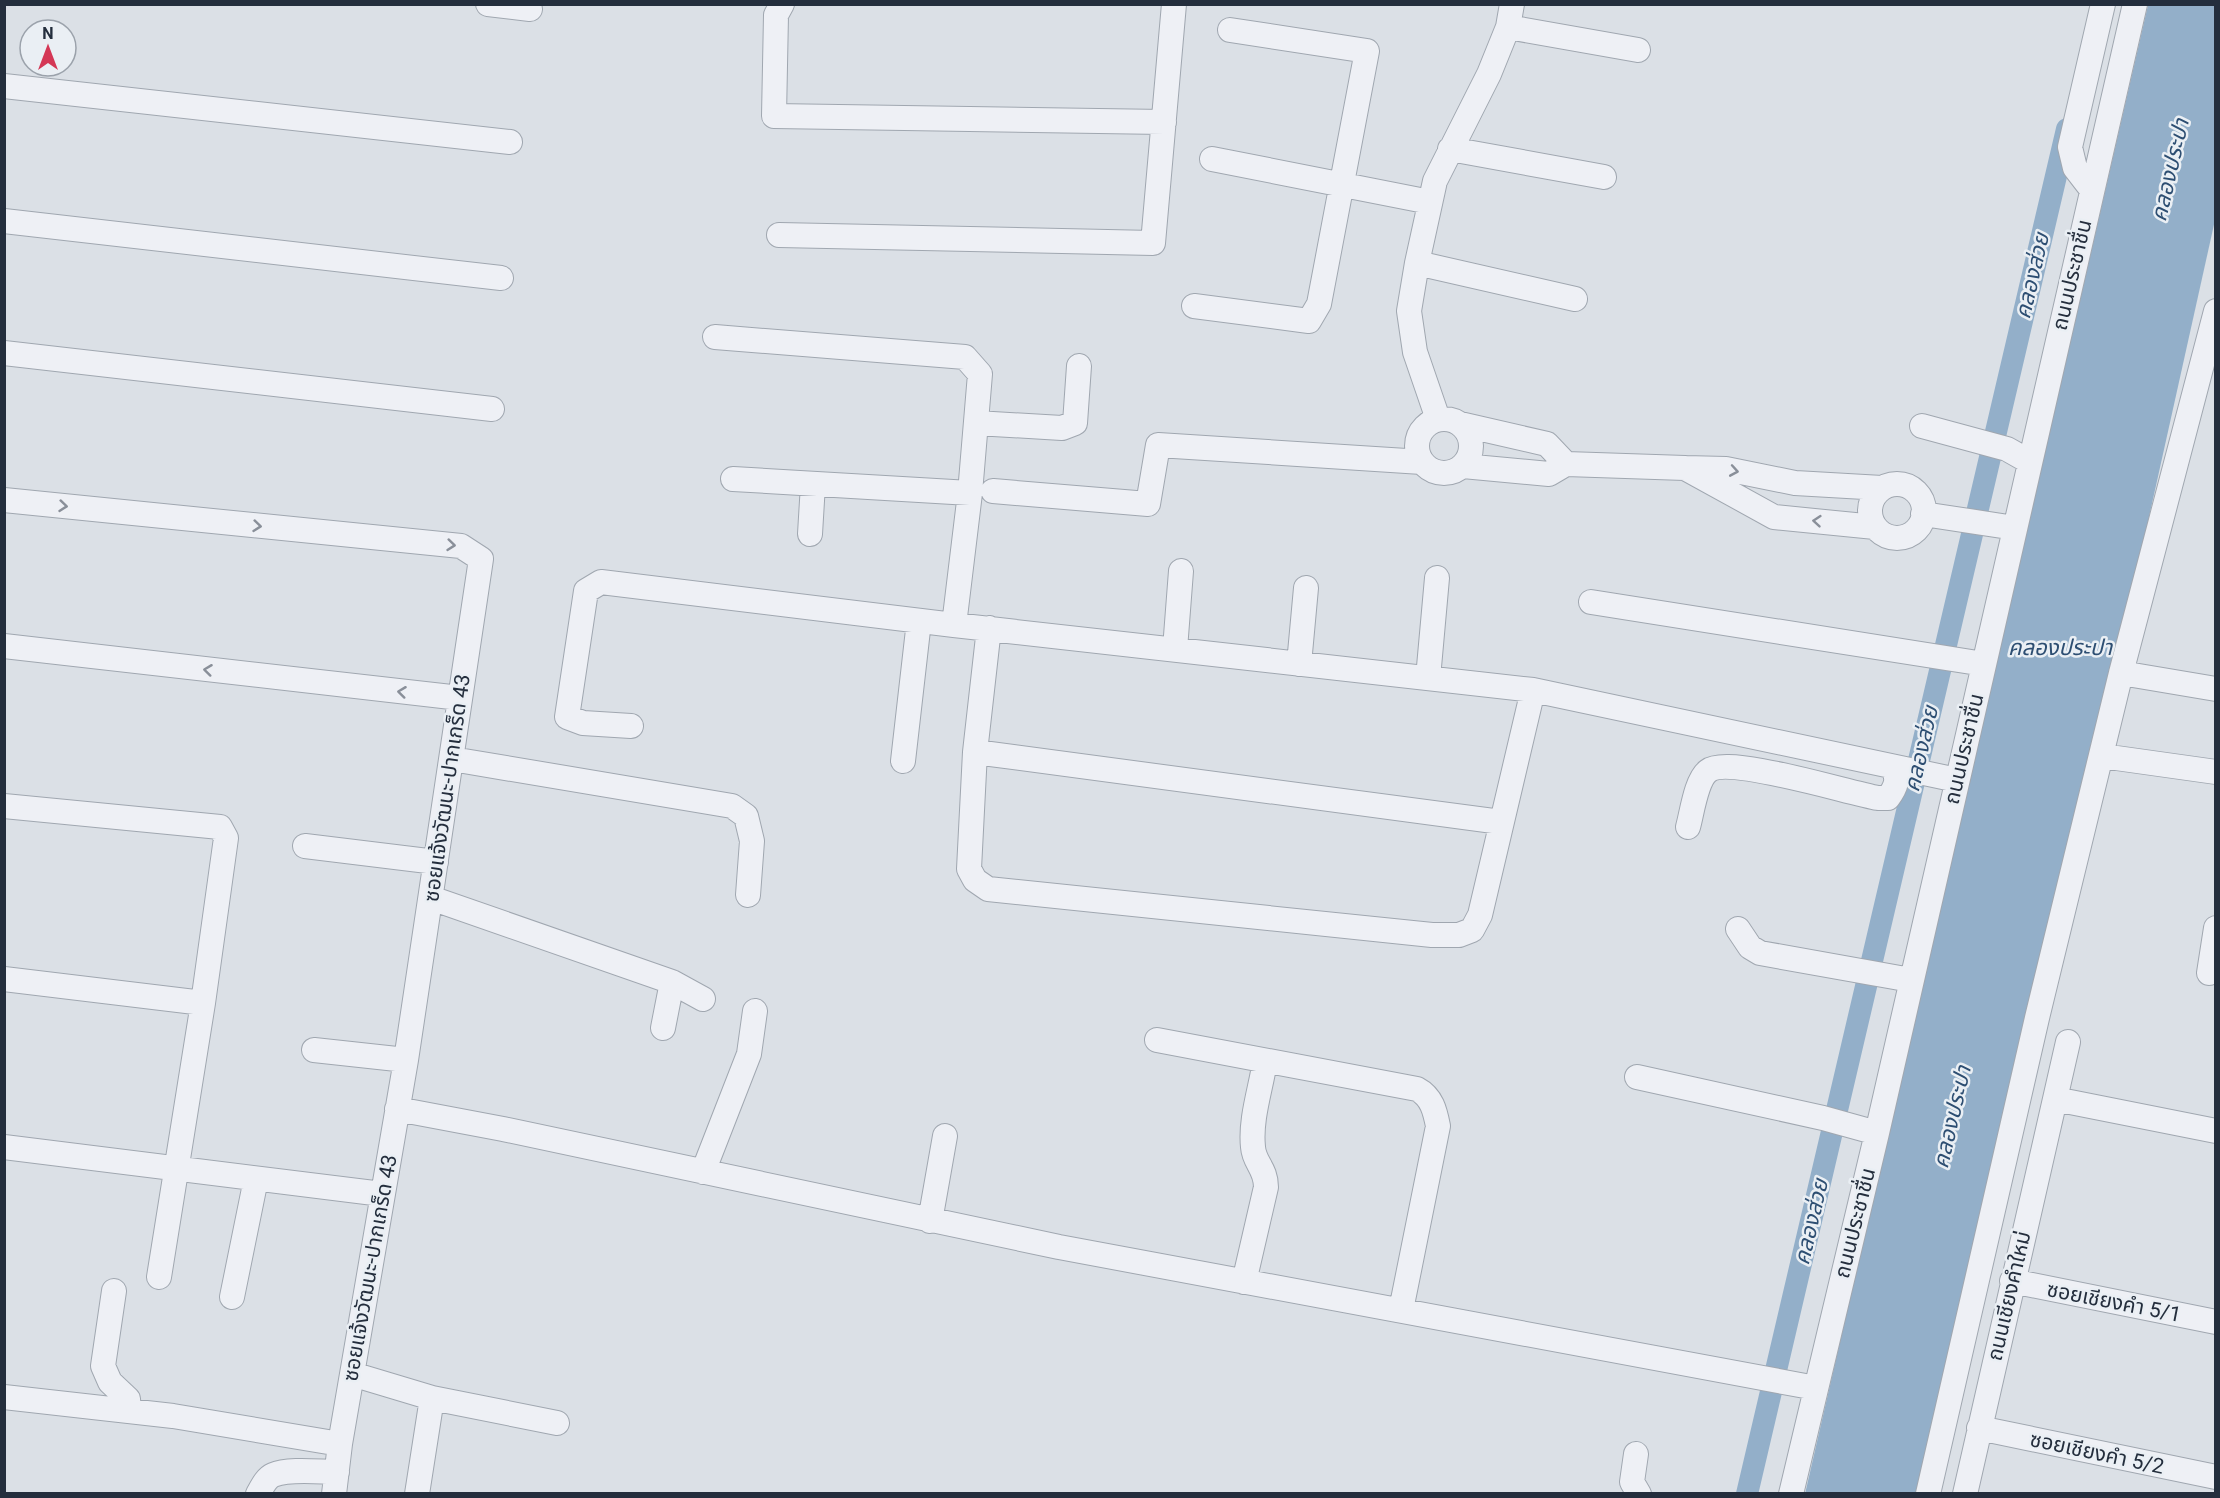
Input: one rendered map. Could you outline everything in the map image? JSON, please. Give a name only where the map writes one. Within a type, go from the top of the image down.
[{"type":"street","points":[[489,4],[530,9]]},
{"type":"street","points":[[782,4],[776,15],[774,116],[1164,122]]},
{"type":"street","points":[[779,235],[1153,243],[1174,4]]},
{"type":"street","points":[[2092,190],[2075,168],[2070,147],[2103,4]]},
{"type":"street","name":"ถนนประชาชื่น","points":[[1791,1494],[1805,1386],[2004,526],[2030,462],[2134,4]]},
{"type":"street","points":[[1464,466],[1469,458],[1471,440],[1468,432],[1449,421],[1415,352],[1409,311],[1435,181],[1489,74],[1510,16],[1638,50]]},
{"type":"street","points":[[1194,306],[1309,321],[1319,304],[1366,51],[1230,30]]},
{"type":"street","points":[[4,86],[510,142]]},
{"type":"street","points":[[1450,149],[1604,177]]},
{"type":"street","points":[[1212,159],[1430,202]]},
{"type":"street","points":[[4,221],[501,278]]},
{"type":"street","points":[[1417,263],[1575,299]]},
{"type":"street","points":[[1928,1494],[2037,1018],[2121,673],[2216,311]]},
{"type":"street","points":[[715,338],[965,357],[980,374],[976,423],[982,492],[954,626]]},
{"type":"street","points":[[4,353],[492,410]]},
{"type":"street","points":[[976,423],[1062,428],[1075,423],[1079,366]]},
{"type":"street","points":[[1566,464],[1547,444],[1449,421],[1423,427],[1416,445],[1417,454],[1428,469],[1447,474],[1464,466],[1549,474],[1566,464],[1726,469],[1795,483],[1882,488],[1900,484],[1917,492],[1922,500],[1923,514],[1920,525],[1907,536],[1890,537],[1875,527],[1774,517],[1685,468]]},
{"type":"street","points":[[1922,426],[2007,449],[2030,462]]},
{"type":"street","points":[[734,479],[982,492],[1148,504],[1158,445],[1422,462]]},
{"type":"street","points":[[810,534],[813,484]]},
{"type":"street","points":[[1875,527],[1871,519],[1871,502],[1882,488]]},
{"type":"street","name":"ซอยแจ้งวัฒนะ-ปากเกร็ด 43","points":[[4,500],[461,546],[481,559],[406,1060],[340,1444],[337,1488]]},
{"type":"street","points":[[1923,514],[2004,526]]},
{"type":"street","points":[[1175,649],[1181,571]]},
{"type":"street","points":[[1428,678],[1437,578]]},
{"type":"street","points":[[630,726],[583,723],[567,717],[586,591],[601,582],[954,626],[989,628],[1533,690],[1946,778]]},
{"type":"street","points":[[1299,664],[1306,588]]},
{"type":"street","points":[[1591,602],[1973,662]]},
{"type":"street","points":[[903,761],[919,621]]},
{"type":"street","points":[[989,628],[975,752],[969,869],[975,880],[988,889],[1432,935],[1459,935],[1472,930],[1480,915],[1533,690]]},
{"type":"street","points":[[4,646],[460,699]]},
{"type":"street","points":[[2121,673],[2216,689]]},
{"type":"street","points":[[975,752],[1501,822]]},
{"type":"street","points":[[2102,756],[2216,772]]},
{"type":"street","points":[[452,759],[732,806],[746,816],[752,842],[748,895]]},
{"type":"street","points":[[1688,827],[1698,786],[1706,772],[1718,767],[1749,769],[1878,798],[1888,798],[1895,788],[1897,776],[1895,768]]},
{"type":"street","points":[[4,806],[220,827],[226,838],[203,1003],[159,1277]]},
{"type":"street","points":[[305,846],[436,862]]},
{"type":"street","points":[[431,898],[672,982],[703,999]]},
{"type":"street","points":[[2209,973],[2216,928]]},
{"type":"street","points":[[1738,929],[1750,946],[1760,953],[1901,979]]},
{"type":"street","points":[[4,979],[203,1003]]},
{"type":"street","points":[[663,1028],[672,982]]},
{"type":"street","points":[[703,1172],[749,1054],[755,1011]]},
{"type":"street","points":[[1157,1040],[1417,1089],[1425,1094],[1435,1109],[1438,1126],[1401,1310]]},
{"type":"street","name":"ถนนเชียงคำใหม่","points":[[1965,1494],[2068,1042]]},
{"type":"street","points":[[314,1050],[406,1060]]},
{"type":"street","points":[[1244,1282],[1266,1187],[1265,1172],[1254,1155],[1252,1134],[1265,1061]]},
{"type":"street","points":[[1637,1077],[1823,1118],[1866,1130]]},
{"type":"street","points":[[2055,1099],[2216,1131]]},
{"type":"street","points":[[397,1109],[514,1131],[930,1221],[1805,1386]]},
{"type":"street","points":[[930,1221],[945,1136]]},
{"type":"street","points":[[4,1147],[382,1194]]},
{"type":"street","points":[[232,1297],[256,1179]]},
{"type":"street","name":"ซอยเชียงคำ 5/1","points":[[2012,1281],[2216,1322]]},
{"type":"street","points":[[114,1291],[103,1366],[110,1382],[128,1399],[129,1411]]},
{"type":"street","points":[[351,1374],[432,1398],[557,1423]]},
{"type":"street","points":[[4,1397],[173,1416],[340,1444]]},
{"type":"street","points":[[417,1494],[432,1398]]},
{"type":"street","name":"ซอยเชียงคำ 5/2","points":[[1979,1428],[2216,1477]]},
{"type":"street","points":[[1636,1454],[1632,1482],[1639,1494]]},
{"type":"street","points":[[258,1494],[263,1484],[272,1475],[291,1472],[337,1488]]},
{"type":"water","name":"คลองประปา","points":[[2148,5],[2215,5],[2215,220],[2115,670],[1918,1493],[1805,1494]]},
{"type":"waterway","name":"คลองส่วย","points":[[1747,1494],[2067,129]]}]
